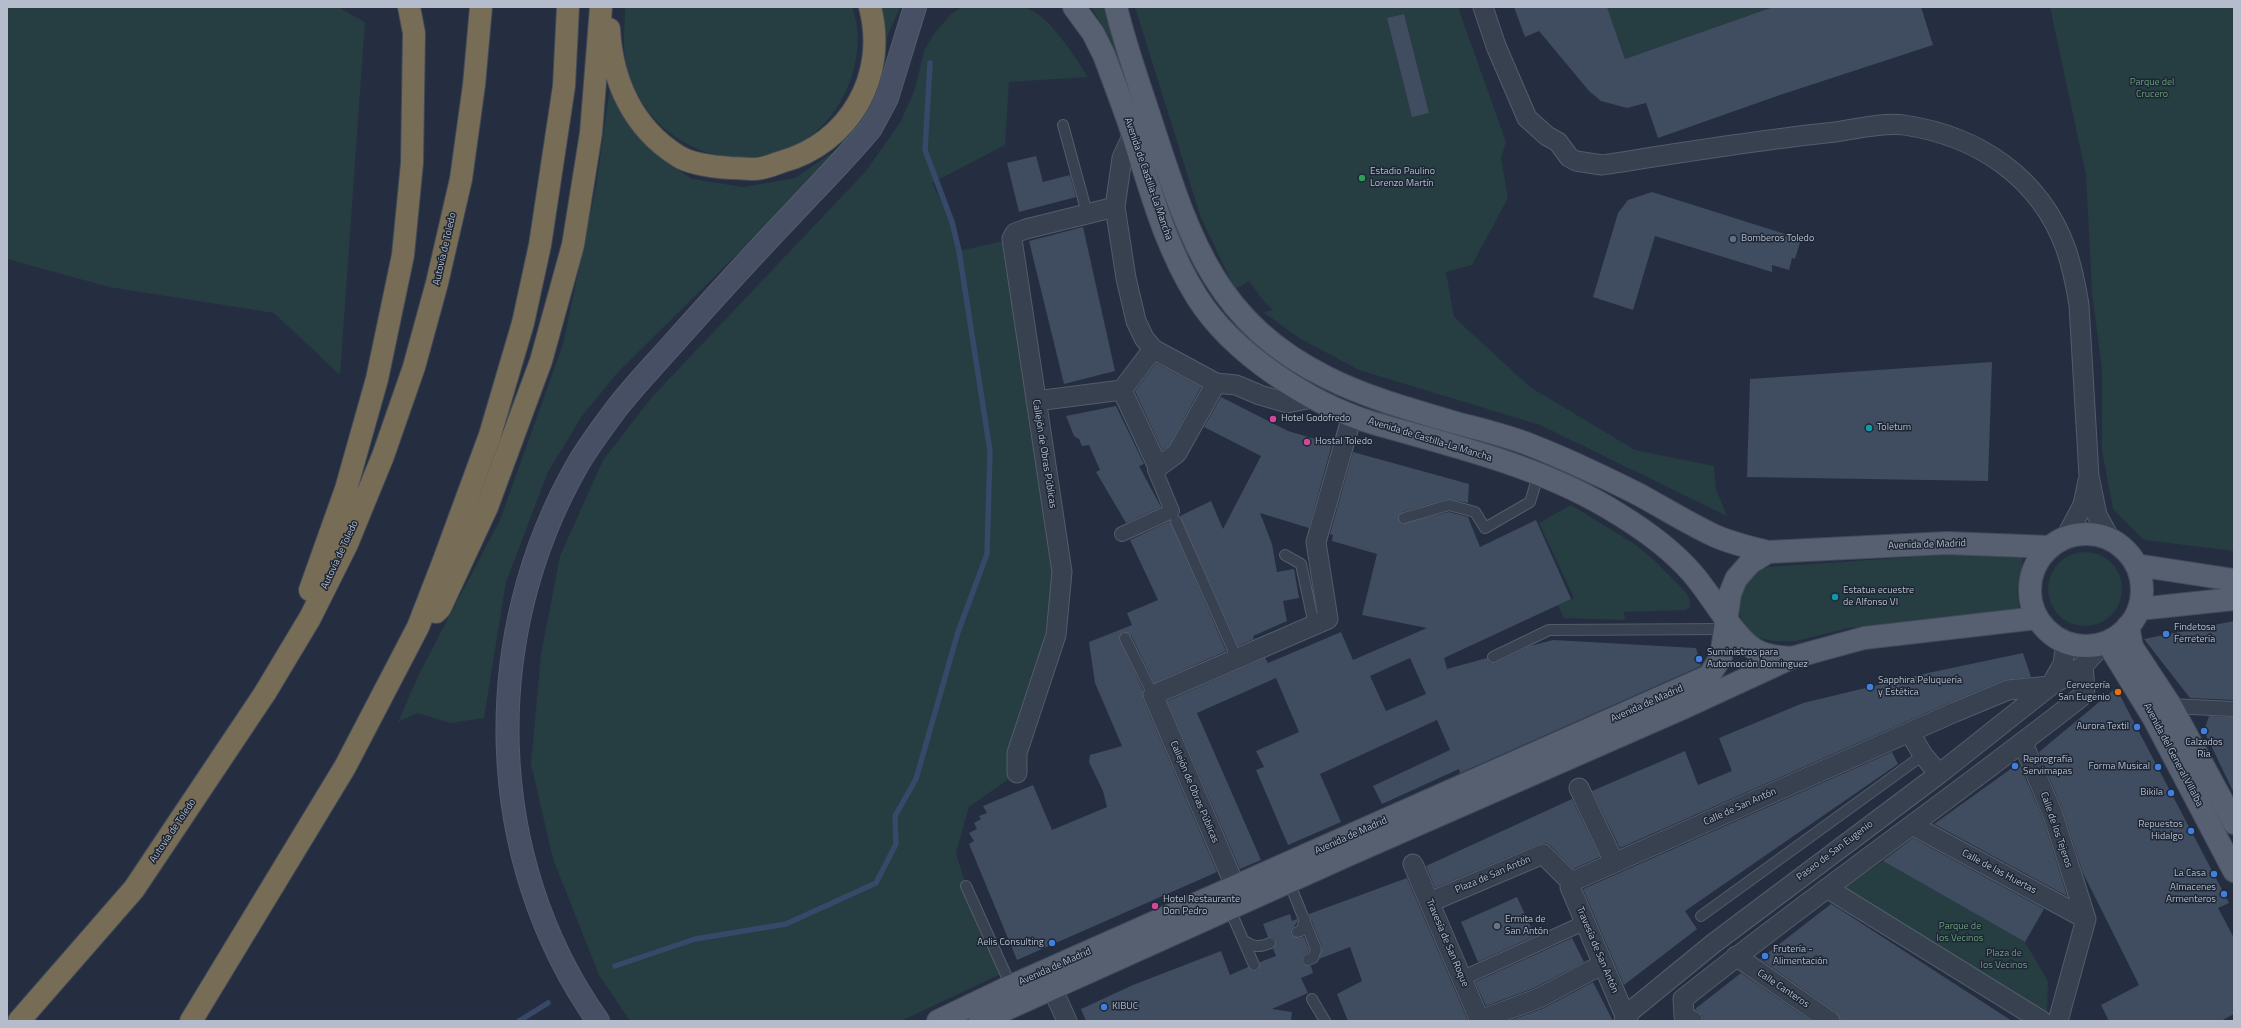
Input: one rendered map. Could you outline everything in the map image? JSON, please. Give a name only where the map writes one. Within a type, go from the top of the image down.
[{"type":"highway","points":[[265,693],[281,648],[313,583],[346,489],[377,379],[402,255],[412,163],[414,33],[409,7]]},
{"type":"highway","name":"Autovía de Toledo","points":[[19,1021],[134,889],[265,693],[310,618],[347,544],[383,456],[414,367],[437,283],[461,179],[474,85],[481,7]]},
{"type":"highway","points":[[190,1021],[344,767],[418,627],[490,435],[523,323],[540,245],[564,86],[568,7]]},
{"type":"highway","points":[[418,627],[440,608],[487,507],[542,361],[572,245],[586,163],[591,133],[601,7]]},
{"type":"highway","points":[[608,7],[610,52],[625,99],[647,133],[679,157],[715,167],[756,169],[794,158],[823,142],[846,122],[861,99],[872,71],[875,49],[874,23],[870,7]]},
{"type":"main road","points":[[597,1020],[564,966],[544,923],[527,874],[513,809],[508,772],[507,707],[510,662],[518,618],[532,568],[550,518],[578,463],[618,407],[704,308],[871,128],[887,98],[915,7]]},
{"type":"main road","points":[[904,40],[930,7]]},
{"type":"main road","name":"Avenida de Castilla-La Mancha","points":[[1074,7],[1093,33],[1104,55],[1133,134],[1159,216],[1171,246],[1197,298],[1214,319],[1258,361],[1312,398],[1352,416],[1539,474],[1620,514],[1658,541],[1692,572],[1727,624]]},
{"type":"main road","name":"Avenida de Castilla-La Mancha","points":[[1116,7],[1166,166],[1193,240],[1211,274],[1222,290],[1234,306],[1261,333],[1297,361],[1329,378],[1368,395],[1529,444],[1564,458],[1636,494],[1712,535],[1768,552]]},
{"type":"main road","points":[[2134,618],[2142,593],[2141,579],[2130,554],[2110,539],[2095,534],[2080,534],[2058,542],[2037,562],[2031,580],[2031,599],[2037,618],[2045,628],[2066,642],[2091,646],[2105,642],[2134,618],[2234,599]]},
{"type":"main road","name":"Avenida de Madrid","points":[[938,1021],[1011,986],[1236,888],[1709,676],[1721,657],[1727,624],[1730,594],[1736,579],[1750,563],[1768,552],[1947,543],[2058,542]]},
{"type":"main road","points":[[2136,565],[2234,580]]},
{"type":"main road","name":"Avenida de Madrid","points":[[980,1021],[1289,882],[1683,708],[1791,658],[1864,638],[2037,618]]},
{"type":"main road","name":"Avenida del General Villalba","points":[[2134,618],[2132,647],[2171,706],[2234,823]]},
{"type":"main road","name":"Avenida de Madrid","points":[[1727,624],[1742,640],[1755,650],[1773,656],[1791,658]]},
{"type":"main road","name":"Avenida del General Villalba","points":[[2105,642],[2153,717],[2234,871]]},
{"type":"street","points":[[1483,7],[1496,46],[1527,118],[1547,136],[1558,142],[1569,157],[1576,161],[1602,165],[1791,136],[1904,124],[1953,138],[1985,152],[2007,167],[2031,187],[2049,215],[2066,249],[2074,279],[2079,305],[2089,476],[2097,515],[2110,539]]},
{"type":"street","points":[[1133,134],[1122,158],[1115,207],[1126,278],[1136,321],[1144,338],[1153,348],[1216,383],[1236,385],[1260,395],[1287,403],[1312,398]]},
{"type":"street","name":"Callejón de Obras Públicas","points":[[1017,773],[1017,753],[1056,635],[1062,572],[1012,239],[1015,233],[1026,229],[1115,207]]},
{"type":"street","points":[[1036,401],[1122,390],[1153,348]]},
{"type":"street","points":[[1122,534],[1172,511],[1155,470],[1177,453],[1216,383]]},
{"type":"street","points":[[1122,390],[1158,467]]},
{"type":"street","points":[[1153,696],[1328,618],[1316,542],[1352,416]]},
{"type":"street","points":[[2058,542],[2083,505],[2089,476]]},
{"type":"street","name":"Paseo de San Eugenio","points":[[2050,686],[2063,664],[2066,642]]},
{"type":"street","name":"Paseo de San Eugenio","points":[[1625,1019],[1632,1010],[1714,943],[1939,774],[2050,686],[2083,666],[2105,642]]},
{"type":"street","points":[[1693,1021],[1684,1016],[1683,999],[1736,956],[2023,743],[2081,697],[2085,689],[2083,666]]},
{"type":"street","name":"Calle de San Antón","points":[[1571,882],[2008,690],[2050,686]]},
{"type":"street","name":"Callejón de Obras Públicas","points":[[1153,696],[1236,888]]},
{"type":"street","points":[[2171,706],[2234,709]]},
{"type":"street","points":[[1910,733],[1923,755],[1939,774]]},
{"type":"street","name":"Calle de los Tejeros","points":[[2023,743],[2053,815],[2086,919]]},
{"type":"street","points":[[1579,788],[1614,862]]},
{"type":"street","name":"Calle de las Huertas","points":[[1912,825],[2086,919]]},
{"type":"street","name":"Plaza de San Antón","points":[[1430,902],[1543,854],[1571,882]]},
{"type":"street","name":"Travesía de San Roque","points":[[1413,864],[1480,1021]]},
{"type":"street","name":"Travesía de San Antón","points":[[1571,882],[1570,887],[1586,922],[1625,1019]]},
{"type":"street","points":[[1827,888],[2042,1021]]},
{"type":"street","points":[[2058,1021],[2086,919]]},
{"type":"street","points":[[1461,979],[1586,922]]},
{"type":"street","name":"Calle Canteros","points":[[1736,956],[1830,1021]]},
{"type":"street","points":[[1480,1021],[1539,998],[1603,964]]},
{"type":"street","points":[[1052,988],[1067,1021]]},
{"type":"lane","points":[[1063,125],[1088,214]]},
{"type":"lane","points":[[1404,518],[1449,505],[1475,512],[1485,528],[1530,502],[1539,474]]},
{"type":"lane","points":[[1176,521],[1237,659]]},
{"type":"lane","points":[[1285,555],[1301,564],[1314,625]]},
{"type":"lane","points":[[1493,656],[1549,630],[1727,624]]},
{"type":"lane","name":"Callejón de Obras Públicas","points":[[1125,638],[1153,696]]},
{"type":"lane","points":[[1700,916],[1923,755]]},
{"type":"lane","points":[[1289,882],[1316,949],[1313,958],[1308,960]]},
{"type":"lane","points":[[966,886],[1011,986]]},
{"type":"lane","points":[[1223,912],[1230,914],[1234,919],[1254,965]]},
{"type":"lane","points":[[1297,932],[1302,930],[1305,920]]},
{"type":"lane","points":[[1243,940],[1252,947],[1262,947],[1270,943]]},
{"type":"lane","points":[[1312,999],[1325,1021]]},
{"type":"green space","points":[[1010,6],[1024,7],[1033,11],[1051,26],[1088,77],[1009,82],[1005,145],[932,183],[952,222],[959,251],[1012,239],[1062,572],[1017,773],[969,807],[956,853],[966,886],[1005,972],[901,1021],[630,1021],[599,975],[553,859],[531,764],[541,654],[560,556],[603,460],[652,397],[866,171],[901,121],[915,89],[924,51],[933,35],[951,14],[962,7]]},
{"type":"green space","points":[[7,7],[338,7],[365,22],[340,375],[274,313],[109,287],[7,259]]},
{"type":"green space","points":[[625,7],[852,7],[855,15],[858,39],[853,72],[834,111],[807,138],[773,154],[737,158],[701,150],[668,132],[642,102],[626,62],[624,42]]},
{"type":"green space","points":[[878,7],[900,7],[886,39]]},
{"type":"green space","points":[[1091,7],[1106,7],[1121,54],[1116,56],[1104,28]]},
{"type":"green space","name":"Estadio Paulino Lorenzo Martín","points":[[1135,7],[1458,7],[1506,142],[1501,158],[1508,198],[1472,265],[1446,272],[1454,317],[1530,387],[1635,450],[1714,466],[1716,489],[1727,516],[1540,425],[1359,370],[1299,338],[1263,312],[1273,310],[1261,298],[1249,281],[1235,289],[1201,218]]},
{"type":"green space","points":[[1607,7],[1773,7],[1625,59]]},
{"type":"green space","name":"Parque del Crucero","points":[[2050,7],[2234,7],[2234,551],[2144,540],[2113,509],[2102,451],[2102,370],[2092,292],[2086,175]]},
{"type":"green space","points":[[610,87],[626,118],[654,153],[692,179],[743,187],[795,178],[839,148],[789,203],[618,372],[582,416],[548,472],[506,582],[484,718],[450,723],[418,713],[398,722],[420,672],[500,520],[563,344],[596,187]]},
{"type":"green space","points":[[1571,505],[1633,543],[1652,558],[1685,591],[1689,598],[1690,607],[1686,610],[1624,612],[1625,620],[1564,618],[1558,605],[1574,598],[1539,523]]},
{"type":"green space","points":[[2085,552],[2099,555],[2111,563],[2119,575],[2122,589],[2119,603],[2111,615],[2099,623],[2085,626],[2071,623],[2059,615],[2051,603],[2048,589],[2051,575],[2059,563],[2071,555]]},
{"type":"green space","points":[[1956,554],[2023,558],[2017,593],[2020,609],[1849,628],[1796,641],[1774,641],[1758,638],[1745,626],[1738,611],[1740,593],[1750,575],[1768,567]]},
{"type":"green space","name":"Parque de los Vecinos","points":[[1883,861],[2025,942],[2048,981],[2047,1017],[1842,888]]},
{"type":"building","points":[[1514,7],[1607,7],[1625,59],[1773,7],[1921,7],[1933,45],[1780,95],[1658,138],[1646,103],[1627,108],[1601,101],[1589,91],[1539,31],[1525,37]]},
{"type":"building","points":[[1404,14],[1429,113],[1412,117],[1387,18]]},
{"type":"building","points":[[1036,156],[1043,182],[1070,175],[1076,197],[1019,212],[1007,163]]},
{"type":"building","points":[[1652,192],[1801,239],[1795,259],[1792,258],[1789,270],[1772,265],[1772,272],[1655,236],[1633,310],[1593,297],[1618,213],[1628,200]]},
{"type":"building","points":[[1083,227],[1115,371],[1064,384],[1029,241]]},
{"type":"building","name":"Toletum","points":[[1992,362],[1988,481],[1747,477],[1750,379]]},
{"type":"building","points":[[1156,363],[1201,387],[1169,446],[1162,450],[1135,391]]},
{"type":"building","points":[[1221,397],[1288,431],[1332,444],[1309,528],[1260,513],[1272,544],[1277,572],[1294,569],[1299,598],[1283,601],[1287,621],[1253,636],[1254,639],[1238,646],[1180,516],[1211,501],[1223,529],[1261,456],[1204,427]]},
{"type":"building","points":[[1116,406],[1144,464],[1139,466],[1161,507],[1126,523],[1096,472],[1100,470],[1089,445],[1082,446],[1079,439],[1074,436],[1066,416]]},
{"type":"building","points":[[1353,452],[1469,484],[1468,503],[1448,499],[1402,512],[1398,517],[1402,524],[1449,512],[1468,517],[1480,547],[1536,520],[1571,599],[1444,658],[1447,669],[1487,658],[1490,663],[1495,663],[1530,646],[1553,640],[1696,648],[1701,666],[1460,773],[1459,769],[1382,804],[1373,786],[1450,750],[1437,720],[1320,774],[1341,822],[1288,845],[1256,770],[1264,767],[1256,751],[1299,732],[1276,678],[1197,713],[1261,860],[1240,869],[1167,701],[1265,658],[1268,663],[1341,632],[1353,660],[1427,628],[1362,615],[1377,554],[1332,541],[1333,535],[1330,534]],"holes":[[[1410,658],[1426,694],[1386,711],[1370,676]]]},
{"type":"building","points":[[1170,521],[1226,651],[1154,683],[1131,635],[1123,632],[1119,638],[1143,690],[1143,699],[1217,872],[1017,960],[969,844],[974,841],[969,833],[977,829],[974,823],[981,819],[979,816],[987,813],[983,806],[1033,785],[1052,830],[1107,807],[1103,791],[1089,762],[1090,755],[1122,746],[1095,683],[1089,642],[1132,625],[1127,613],[1158,600],[1130,540]]},
{"type":"building","points":[[2234,621],[2234,700],[2190,698],[2144,639]]},
{"type":"building","points":[[2023,653],[2031,677],[2004,680],[1951,702],[1620,848],[1592,791],[1685,751],[1698,785],[1732,771],[1719,738],[1803,703],[1928,673]]},
{"type":"building","points":[[2116,688],[2229,903],[2218,908],[2234,938],[2234,1014],[2221,1021],[2109,1021],[2101,1005],[2139,985],[2083,873],[2063,811],[2039,752]]},
{"type":"building","points":[[2209,716],[2234,717],[2234,793],[2204,731]]},
{"type":"building","points":[[1892,752],[1898,764],[1685,911],[1697,929],[1624,985],[1583,889]]},
{"type":"building","points":[[2019,763],[2043,819],[2067,896],[1934,824]]},
{"type":"building","points":[[1572,799],[1600,857],[1573,869],[1551,846],[1546,843],[1539,844],[1435,888],[1426,866]]},
{"type":"building","points":[[1913,838],[2044,909],[2025,942],[1883,861]]},
{"type":"building","points":[[1407,878],[1468,1021],[1348,1021],[1337,994],[1362,981],[1350,947],[1319,959],[1322,947],[1309,914]]},
{"type":"building","name":"Ermita de San Antón","points":[[1517,897],[1535,936],[1478,962],[1461,922]]},
{"type":"building","points":[[1831,904],[2012,1021],[1841,1021],[1836,1012],[1760,959]]},
{"type":"building","points":[[1290,914],[1292,921],[1297,919],[1298,921],[1291,930],[1291,934],[1296,938],[1304,937],[1309,949],[1308,953],[1303,956],[1302,963],[1307,966],[1311,966],[1313,973],[1301,978],[1308,993],[1272,1009],[1292,1012],[1291,1021],[1086,1021],[1081,1009],[1133,985],[1221,951],[1230,975],[1248,967],[1253,971],[1257,971],[1260,966],[1260,962],[1276,956],[1273,949],[1276,941],[1274,938],[1268,937],[1263,924]]},
{"type":"building","points":[[1572,938],[1584,962],[1534,988],[1486,1006],[1475,982]]},
{"type":"building","points":[[1741,973],[1811,1021],[1704,1020],[1702,1015],[1695,1009]]},
{"type":"building","points":[[1593,982],[1613,1021],[1509,1021],[1544,1008]]},
{"type":"waterway","points":[[615,966],[695,939],[786,924],[876,883],[896,844],[895,816],[916,779],[958,632],[987,554],[990,451],[959,251],[952,222],[925,150],[930,63]]},
{"type":"waterway","points":[[519,1021],[548,1003]]},
{"type":"place","name":"Estadio Paulino Lorenzo Martín","points":[[1362,178]]},
{"type":"place","name":"Bomberos Toledo","points":[[1733,239]]},
{"type":"place","name":"Hotel Godofredo","points":[[1273,419]]},
{"type":"place","name":"Toletum","points":[[1869,428]]},
{"type":"place","name":"Hostal Toledo","points":[[1307,442]]},
{"type":"place","name":"Estatua ecuestre de Alfonso VI","points":[[1835,597]]},
{"type":"place","name":"Findetosa Ferretería","points":[[2166,634]]},
{"type":"place","name":"Suministros para Automoción Dominguez","points":[[1699,659]]},
{"type":"place","name":"Sapphira Peluquería y Estética","points":[[1870,687]]},
{"type":"place","name":"Cervecería San Eugenio","points":[[2118,692]]},
{"type":"place","name":"Aurora Textil","points":[[2137,727]]},
{"type":"place","name":"Calzados Ria","points":[[2204,731]]},
{"type":"place","name":"Reprografía Servimapas","points":[[2015,766]]},
{"type":"place","name":"Forma Musical","points":[[2158,767]]},
{"type":"place","name":"Bikila","points":[[2171,793]]},
{"type":"place","name":"Repuestos Hidalgo","points":[[2191,831]]},
{"type":"place","name":"La Casa","points":[[2214,874]]},
{"type":"place","name":"Almacenes Armenteros","points":[[2224,894]]},
{"type":"place","name":"Hotel Restaurante Don Pedro","points":[[1155,906]]},
{"type":"place","name":"Ermita de San Antón","points":[[1497,926]]},
{"type":"place","name":"Aelis Consulting","points":[[1052,943]]},
{"type":"place","name":"Frutería - Alimentación","points":[[1765,956]]},
{"type":"place","name":"KIBUC","points":[[1104,1007]]},
{"type":"park label","name":"Plaza de los Vecinos","points":[[2004,960]]}]
